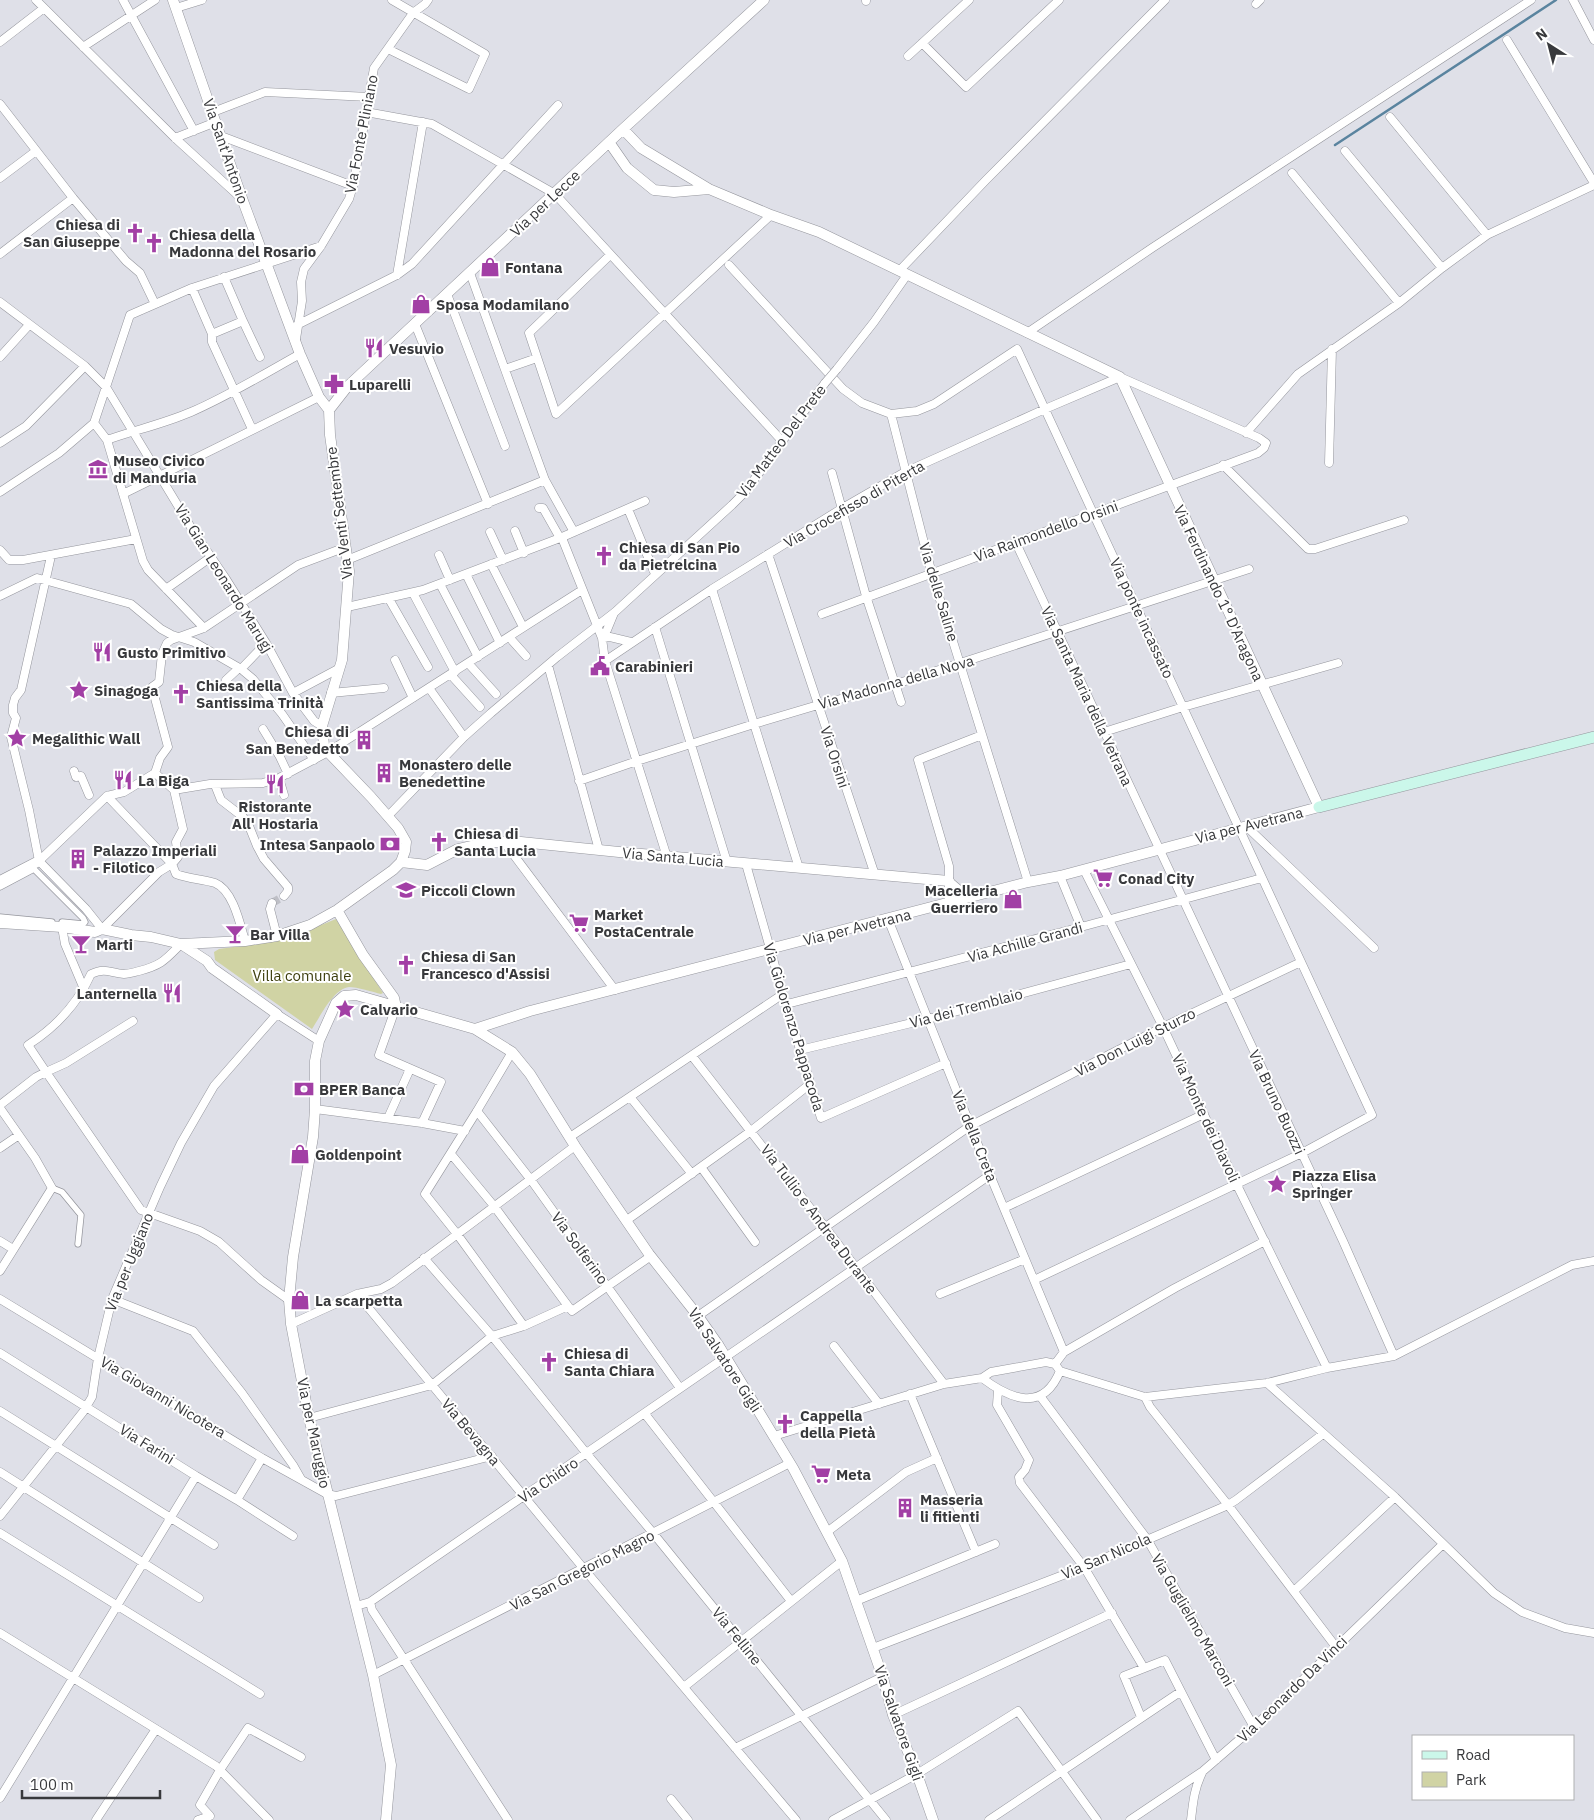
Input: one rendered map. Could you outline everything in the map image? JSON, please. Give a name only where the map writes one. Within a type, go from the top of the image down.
[{"type":"main road","points":[[1319,808],[1594,737]]},
{"type":"street","points":[[36,0],[175,138],[243,201]]},
{"type":"street","points":[[123,0],[194,131]]},
{"type":"street","points":[[83,47],[155,0]]},
{"type":"street","points":[[174,4],[202,0]]},
{"type":"street","points":[[388,49],[469,90],[485,54],[392,0]]},
{"type":"street","name":"Via Fonte Pliniano","points":[[296,343],[297,325],[302,301],[301,282],[304,269],[321,246],[348,199],[353,186],[374,68],[413,13],[428,0]]},
{"type":"street","name":"Via per Lecce","points":[[329,410],[347,388],[609,142],[764,0]]},
{"type":"street","points":[[908,56],[969,0]]},
{"type":"street","points":[[922,43],[966,87],[1059,0]]},
{"type":"street","name":"Via Matteo Del Prete","points":[[388,816],[464,737],[548,665],[615,612],[745,492],[825,383],[874,322],[904,272],[986,180],[1164,0]]},
{"type":"street","points":[[1027,333],[1152,248],[1531,0]]},
{"type":"street","points":[[1574,0],[1594,40]]},
{"type":"street","name":"Via Sant'Antonio","points":[[174,4],[243,201],[300,354],[319,397],[329,410]]},
{"type":"street","points":[[0,42],[44,8]]},
{"type":"street","points":[[623,129],[641,148],[709,189],[771,215],[820,232],[1120,377],[1246,433],[1298,374],[1399,303],[1487,235],[1594,184],[1507,40]]},
{"type":"street","points":[[175,138],[194,131],[214,117],[265,92],[369,97]]},
{"type":"street","points":[[0,104],[73,198],[126,260],[140,273],[154,304]]},
{"type":"street","points":[[297,325],[397,275],[412,264],[558,105]]},
{"type":"street","points":[[366,112],[432,124],[555,194],[783,442]]},
{"type":"street","points":[[1390,117],[1487,235]]},
{"type":"street","points":[[397,275],[423,122]]},
{"type":"street","points":[[221,136],[353,186]]},
{"type":"street","points":[[609,142],[627,168],[654,190],[674,192],[709,189]]},
{"type":"street","points":[[0,178],[36,151]]},
{"type":"street","points":[[1345,151],[1442,268]]},
{"type":"street","points":[[1292,172],[1399,303]]},
{"type":"street","points":[[0,254],[73,198]]},
{"type":"street","points":[[610,255],[529,333],[556,414],[771,215]]},
{"type":"street","points":[[0,492],[59,453],[94,423],[130,315],[192,288],[267,262],[321,246]]},
{"type":"street","points":[[729,265],[843,389],[862,403],[890,414]]},
{"type":"street","points":[[470,273],[545,480],[574,532]]},
{"type":"street","points":[[224,277],[242,321],[260,357]]},
{"type":"street","points":[[192,288],[212,334],[212,342],[252,430]]},
{"type":"street","points":[[447,294],[505,446]]},
{"type":"street","name":"Via Gian Leonardo Marugj","points":[[0,302],[84,366],[106,386],[160,476],[266,643],[293,693],[314,721],[322,726]]},
{"type":"street","points":[[212,334],[242,321]]},
{"type":"street","points":[[415,324],[488,504]]},
{"type":"street","points":[[0,356],[30,325]]},
{"type":"street","name":"Via ponte incassato","points":[[890,414],[917,411],[934,404],[1017,349],[1183,707],[1242,827],[1262,878],[1372,1115],[1302,1153]]},
{"type":"street","points":[[1329,463],[1332,350]]},
{"type":"street","points":[[107,440],[158,425],[192,412],[300,354]]},
{"type":"street","points":[[505,369],[538,358]]},
{"type":"street","points":[[0,443],[26,426],[84,366]]},
{"type":"street","name":"Via Crocefisso di Piterta","points":[[605,661],[712,589],[841,508],[905,472],[1120,377]]},
{"type":"street","name":"Via Ferdinando 1° D'Aragona","points":[[1120,377],[1319,808]]},
{"type":"street","points":[[123,494],[319,397]]},
{"type":"street","name":"Via Venti Settembre","points":[[329,410],[330,435],[349,571],[342,660],[322,726],[324,745],[328,752],[398,828],[406,842],[402,862]]},
{"type":"street","name":"Via delle Saline","points":[[890,414],[932,574],[1028,882]]},
{"type":"street","points":[[94,423],[107,440],[143,561],[148,570],[204,628]]},
{"type":"street","name":"Via Raimondello Orsini","points":[[822,614],[866,596],[932,574],[1258,453],[1264,448],[1266,443],[1246,433]]},
{"type":"street","points":[[1223,465],[1308,549],[1315,549],[1404,520]]},
{"type":"street","points":[[832,473],[866,596],[901,702]]},
{"type":"street","points":[[347,560],[545,480]]},
{"type":"street","points":[[347,606],[388,599],[440,584],[561,538],[645,501]]},
{"type":"street","points":[[539,508],[543,508],[561,538],[602,638],[605,661],[667,856]]},
{"type":"street","points":[[628,509],[655,574]]},
{"type":"street","points":[[515,531],[524,552]]},
{"type":"street","points":[[490,532],[503,560]]},
{"type":"street","points":[[0,550],[9,560],[23,560],[136,539]]},
{"type":"street","name":"Via Santa Maria della Vetrana","points":[[1016,543],[1158,849]]},
{"type":"street","points":[[0,881],[38,861],[108,796],[124,792],[155,773],[160,758],[168,747],[152,687],[159,682],[162,654],[167,643],[179,636],[204,628],[298,565],[346,547]]},
{"type":"street","name":"Via Orsini","points":[[768,554],[874,875]]},
{"type":"street","points":[[439,555],[450,580]]},
{"type":"street","points":[[50,556],[21,690],[15,698],[13,705],[13,713],[16,718],[11,737],[29,810],[38,861],[86,909],[102,929],[180,944],[245,941],[277,936],[310,925],[337,910],[402,862]]},
{"type":"street","points":[[166,589],[211,557]]},
{"type":"street","points":[[491,564],[523,626]]},
{"type":"street","name":"Via Madonna della Nova","points":[[578,781],[754,724],[896,684],[1249,570]]},
{"type":"street","points":[[466,574],[500,643]]},
{"type":"street","points":[[0,596],[38,578],[46,579],[78,591],[131,604],[161,629],[172,635],[194,642],[240,668],[253,679],[282,714],[314,760]]},
{"type":"street","points":[[440,584],[478,657]]},
{"type":"street","points":[[712,589],[799,868]]},
{"type":"street","points":[[174,790],[210,784],[263,783],[280,778],[328,752],[582,590]]},
{"type":"street","points":[[413,593],[453,673],[480,708]]},
{"type":"street","points":[[388,599],[428,667]]},
{"type":"street","name":"Via Matteo Del Prete","points":[[602,638],[608,630],[615,612]]},
{"type":"street","points":[[655,627],[727,862]]},
{"type":"street","points":[[509,637],[526,656]]},
{"type":"street","points":[[602,638],[610,637],[632,642]]},
{"type":"street","points":[[226,680],[266,643]]},
{"type":"street","points":[[395,660],[414,698]]},
{"type":"street","points":[[468,663],[496,694]]},
{"type":"street","points":[[1104,732],[1183,707],[1338,663]]},
{"type":"street","points":[[548,665],[578,781],[599,850]]},
{"type":"street","points":[[293,693],[338,669]]},
{"type":"street","points":[[331,693],[384,688]]},
{"type":"street","points":[[429,688],[464,737]]},
{"type":"street","points":[[263,729],[288,774]]},
{"type":"street","points":[[949,903],[949,866],[918,760],[982,735]]},
{"type":"street","points":[[74,771],[76,777],[82,776],[89,795]]},
{"type":"street","points":[[0,923],[62,927],[95,932],[102,929],[159,872],[172,864],[178,857],[176,842],[183,829],[174,790],[155,773]]},
{"type":"street","points":[[280,778],[284,795]]},
{"type":"street","points":[[215,785],[221,800],[243,817],[264,858],[288,887],[288,892],[284,896]]},
{"type":"street","points":[[108,796],[172,864],[176,874],[215,883],[223,888],[231,901],[245,941]]},
{"type":"street","name":"Via per Avetrana","points":[[475,1029],[530,1011],[1319,808]]},
{"type":"street","points":[[1242,827],[1374,948]]},
{"type":"street","name":"Via Santa Lucia","points":[[402,862],[427,865],[458,849],[488,842],[521,842],[949,881]]},
{"type":"street","points":[[504,842],[615,990]]},
{"type":"street","name":"Via Bruno Buozzi","points":[[1158,849],[1343,1241],[1394,1356]]},
{"type":"street","name":"Via Giolorenzo Pappacoda","points":[[746,864],[821,1118],[946,1063]]},
{"type":"street","points":[[0,887],[34,870],[83,918],[84,922],[83,924],[0,917]]},
{"type":"street","name":"Via Monte dei Diavoli","points":[[1084,870],[1163,1027],[1236,1183],[1327,1368]]},
{"type":"street","points":[[1060,876],[1081,928]]},
{"type":"street","name":"Via Achille Grandi","points":[[787,1004],[1081,928],[1262,878]]},
{"type":"street","points":[[949,881],[969,898]]},
{"type":"street","points":[[272,903],[270,909],[277,936]]},
{"type":"street","points":[[337,910],[364,955],[394,998],[396,1007],[379,1055],[441,1082],[422,1123]]},
{"type":"street","name":"Via della Creta","points":[[888,919],[970,1126],[1064,1352]]},
{"type":"street","points":[[62,927],[65,944],[84,989]]},
{"type":"street","points":[[213,943],[204,951],[207,961],[212,968],[276,1014],[319,1041]]},
{"type":"street","points":[[180,944],[166,960],[155,967],[125,974],[106,970],[90,974],[84,989],[63,1017],[47,1033],[28,1044],[141,1210],[200,1231],[219,1242],[261,1280],[289,1300]]},
{"type":"street","points":[[180,944],[207,961]]},
{"type":"street","name":"Via Don Luigi Sturzo","points":[[698,1316],[970,1126],[1163,1027],[1301,962]]},
{"type":"street","name":"Via dei Tremblaio","points":[[800,1050],[928,1019],[1131,964]]},
{"type":"street","points":[[291,1324],[357,1294],[381,1289],[531,1180],[573,1142],[631,1098],[783,994]]},
{"type":"street","name":"Via per Maruggio","points":[[386,1820],[391,1765],[373,1675],[309,1418],[291,1324],[289,1300],[293,1257],[313,1137],[315,1061],[319,1041],[336,1003],[344,996],[356,995],[396,1007]]},
{"type":"street","points":[[396,1007],[475,1029]]},
{"type":"street","name":"Via per Uggiano","points":[[0,1516],[92,1398],[98,1358],[112,1299],[148,1213],[181,1143],[214,1086],[276,1014]]},
{"type":"street","points":[[78,1244],[82,1215],[62,1192],[52,1188],[35,1158],[0,1107],[36,1077],[66,1063],[133,1020]]},
{"type":"street","name":"Via Salvatore Gigli","points":[[475,1029],[512,1052],[530,1074],[626,1220],[651,1256],[698,1316],[790,1463],[842,1561],[873,1648],[893,1715],[933,1820]]},
{"type":"street","points":[[512,1052],[478,1111],[425,1194],[457,1234],[524,1326]]},
{"type":"street","name":"Via Tullio e Andrea Durante","points":[[692,1056],[826,1227],[944,1384]]},
{"type":"street","points":[[388,1118],[410,1068]]},
{"type":"street","points":[[626,1220],[701,1168],[810,1084]]},
{"type":"street","points":[[631,1098],[692,1174]]},
{"type":"street","points":[[315,1109],[388,1118],[465,1131]]},
{"type":"street","name":"Via Solferino","points":[[478,1111],[531,1180],[680,1388]]},
{"type":"street","points":[[1004,1208],[1204,1114]]},
{"type":"street","points":[[0,1148],[19,1135]]},
{"type":"street","points":[[1034,1280],[1302,1153]]},
{"type":"street","points":[[451,1154],[494,1206],[572,1311],[651,1256]]},
{"type":"street","points":[[701,1168],[755,1242]]},
{"type":"street","name":"Via Chidro","points":[[356,1606],[370,1602],[990,1175]]},
{"type":"street","points":[[0,1271],[52,1188]]},
{"type":"street","points":[[0,1241],[13,1249]]},
{"type":"street","points":[[1055,1364],[1064,1352],[1175,1288],[1266,1241]]},
{"type":"street","name":"Via Felline","points":[[424,1258],[485,1327],[886,1820]]},
{"type":"street","points":[[940,1294],[1025,1259]]},
{"type":"street","points":[[774,1436],[944,1384],[982,1378],[991,1372],[1011,1367],[1046,1362],[1055,1364],[1060,1371],[1144,1397],[1267,1383],[1327,1368],[1394,1356],[1572,1265],[1594,1261]]},
{"type":"street","name":"Via Bevagna","points":[[357,1294],[584,1569],[796,1820]]},
{"type":"street","name":"Via Giovanni Nicotera","points":[[0,1299],[262,1458],[327,1494]]},
{"type":"street","points":[[112,1299],[193,1331],[242,1394],[301,1479]]},
{"type":"street","points":[[309,1418],[432,1385],[492,1336],[524,1326],[568,1306]]},
{"type":"street","points":[[834,1346],[879,1404]]},
{"type":"street","name":"Via Farini","points":[[0,1353],[293,1536]]},
{"type":"street","points":[[982,1378],[998,1390],[1014,1396],[1031,1399],[1040,1396],[1054,1384],[1060,1371]]},
{"type":"street","points":[[1267,1383],[1395,1497],[1494,1593],[1522,1612],[1565,1628],[1594,1633]]},
{"type":"street","points":[[998,1390],[997,1405],[1029,1460],[1018,1480],[1084,1567],[1144,1668]]},
{"type":"street","points":[[910,1394],[976,1552]]},
{"type":"street","name":"Via Guglielmo Marconi","points":[[1040,1396],[1147,1539],[1254,1727]]},
{"type":"street","points":[[1144,1397],[1336,1647]]},
{"type":"street","points":[[0,1411],[214,1545]]},
{"type":"street","points":[[645,1414],[792,1601]]},
{"type":"street","name":"Via San Nicola","points":[[873,1648],[1084,1567],[1228,1505],[1323,1434]]},
{"type":"street","points":[[327,1494],[336,1496],[492,1456]]},
{"type":"street","points":[[237,1500],[262,1458]]},
{"type":"street","points":[[827,1532],[906,1472],[937,1458]]},
{"type":"street","name":"Via San Gregorio Magno","points":[[373,1675],[406,1660],[790,1463]]},
{"type":"street","points":[[0,1472],[199,1598]]},
{"type":"street","points":[[0,1798],[196,1476]]},
{"type":"street","points":[[1294,1591],[1395,1497]]},
{"type":"street","points":[[0,1533],[260,1694]]},
{"type":"street","points":[[856,1602],[995,1544]]},
{"type":"street","name":"Via Leonardo Da Vinci","points":[[1130,1820],[1202,1771],[1254,1727],[1443,1544]]},
{"type":"street","points":[[684,1686],[842,1561]]},
{"type":"street","points":[[370,1602],[372,1610],[508,1820]]},
{"type":"street","points":[[893,1715],[1112,1613]]},
{"type":"street","points":[[0,1644],[2,1634],[216,1766],[269,1820]]},
{"type":"street","points":[[1141,1717],[1124,1676],[1165,1660],[1216,1760]]},
{"type":"street","points":[[736,1748],[882,1677]]},
{"type":"street","points":[[989,1820],[1180,1692]]},
{"type":"street","points":[[832,1820],[917,1774],[1018,1711],[1096,1820]]},
{"type":"street","points":[[213,1818],[200,1806],[220,1770],[248,1728],[301,1757]]},
{"type":"street","points":[[96,1820],[156,1730]]},
{"type":"street","points":[[1191,1820],[1193,1797],[1202,1771]]},
{"type":"street","points":[[672,1799],[688,1820]]},
{"type":"street","points":[[198,1820],[213,1818]]},
{"type":"green space","name":"Villa comunale","points":[[336,919],[383,993],[352,987],[343,989],[332,998],[312,1029],[215,960],[214,952],[219,949],[270,942],[299,934]]},
{"type":"waterway","points":[[1335,145],[1556,0]]},
{"type":"tunnel","points":[[272,903],[284,896]]},
{"type":"place","name":"Chiesa di San Giuseppe","points":[[135,233]]},
{"type":"place","name":"Chiesa della Madonna del Rosario","points":[[154,243]]},
{"type":"place","name":"Fontana","points":[[490,267]]},
{"type":"place","name":"Sposa Modamilano","points":[[421,304]]},
{"type":"place","name":"Vesuvio","points":[[374,348]]},
{"type":"place","name":"Luparelli","points":[[334,384]]},
{"type":"place","name":"Museo Civico di Manduria","points":[[98,469]]},
{"type":"place","name":"Chiesa di San Pio da Pietrelcina","points":[[604,556]]},
{"type":"place","name":"Gusto Primitivo","points":[[102,652]]},
{"type":"place","name":"Carabinieri","points":[[600,666]]},
{"type":"place","name":"Sinagoga","points":[[79,690]]},
{"type":"place","name":"Chiesa della Santissima Trinità","points":[[181,694]]},
{"type":"place","name":"Megalithic Wall","points":[[17,738]]},
{"type":"place","name":"Chiesa di San Benedetto","points":[[364,740]]},
{"type":"place","name":"Monastero delle Benedettine","points":[[384,773]]},
{"type":"place","name":"La Biga","points":[[123,780]]},
{"type":"place","name":"Ristorante All' Hostaria","points":[[275,784]]},
{"type":"place","name":"Chiesa di Santa Lucia","points":[[439,842]]},
{"type":"place","name":"Intesa Sanpaolo","points":[[390,844]]},
{"type":"place","name":"Palazzo Imperiali - Filotico","points":[[78,859]]},
{"type":"place","name":"Conad City","points":[[1103,878]]},
{"type":"place","name":"Piccoli Clown","points":[[406,890]]},
{"type":"place","name":"Macelleria Guerriero","points":[[1013,899]]},
{"type":"place","name":"Market PostaCentrale","points":[[579,923]]},
{"type":"place","name":"Bar Villa","points":[[235,934]]},
{"type":"place","name":"Marti","points":[[81,944]]},
{"type":"place","name":"Chiesa di San Francesco d'Assisi","points":[[406,965]]},
{"type":"place","name":"Lanternella","points":[[172,993]]},
{"type":"place","name":"Calvario","points":[[345,1009]]},
{"type":"place","name":"BPER Banca","points":[[304,1089]]},
{"type":"place","name":"Goldenpoint","points":[[300,1154]]},
{"type":"place","name":"Piazza Elisa Springer","points":[[1277,1184]]},
{"type":"place","name":"La scarpetta","points":[[300,1300]]},
{"type":"place","name":"Chiesa di Santa Chiara","points":[[549,1362]]},
{"type":"place","name":"Cappella della Pietà","points":[[785,1424]]},
{"type":"place","name":"Meta","points":[[821,1474]]},
{"type":"place","name":"Masseria li fitienti","points":[[905,1508]]}]
